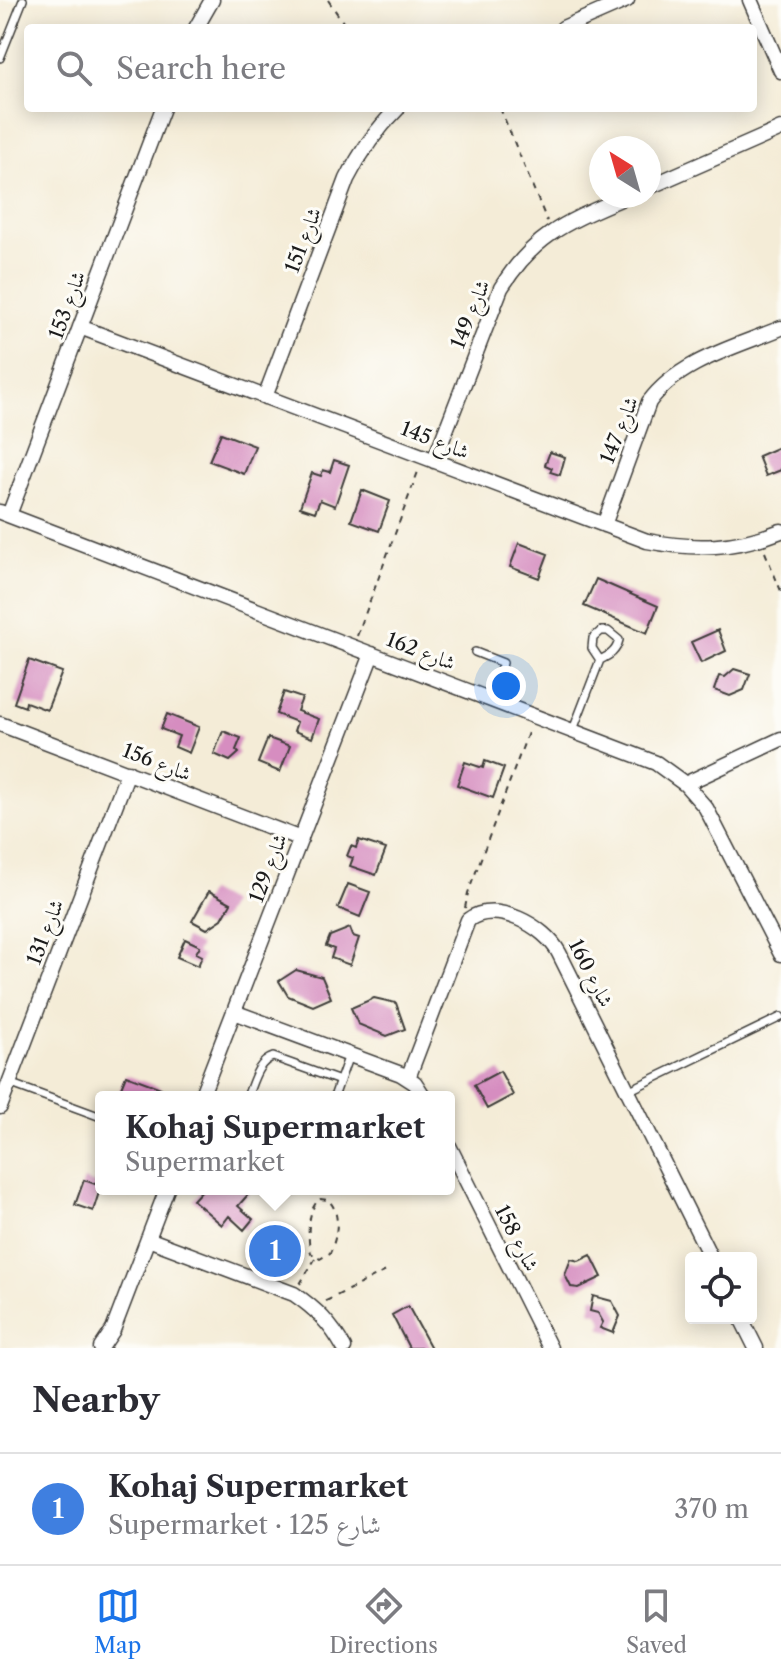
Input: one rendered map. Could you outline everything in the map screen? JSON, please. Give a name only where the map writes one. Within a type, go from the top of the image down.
[{"type":"street","points":[[198,24],[212,0]]},
{"type":"street","points":[[572,24],[627,0]]},
{"type":"street","points":[[750,0],[781,71]]},
{"type":"street","name":"شارع 153","points":[[5,514],[161,112]]},
{"type":"street","name":"شارع 151","points":[[265,397],[347,179],[378,127],[394,112]]},
{"type":"street","points":[[661,182],[781,129]]},
{"type":"street","name":"شارع 149","points":[[429,459],[501,288],[514,266],[551,231],[601,208]]},
{"type":"street","name":"شارع 145","points":[[80,327],[647,541],[704,548],[732,546],[781,531]]},
{"type":"street","name":"شارع 147","points":[[604,525],[649,402],[661,385],[677,373],[781,328]]},
{"type":"street","name":"شارع 162","points":[[5,514],[641,756],[685,784],[706,808],[781,954]]},
{"type":"street","name":"شارع 129","points":[[203,1091],[372,654]]},
{"type":"street","name":"شارع 156","points":[[0,724],[301,839]]},
{"type":"street","points":[[685,784],[781,739]]},
{"type":"street","name":"شارع 131","points":[[0,1107],[8,1073],[128,772]]},
{"type":"street","name":"شارع 160","points":[[468,920],[477,913],[488,911],[528,923],[547,935],[559,953],[708,1252]]},
{"type":"street","points":[[408,1078],[468,920]]},
{"type":"street","points":[[234,1012],[408,1078],[419,1091]]},
{"type":"street","name":"شارع 158","points":[[455,1158],[550,1348]]},
{"type":"street","points":[[101,1348],[113,1330],[165,1195]]},
{"type":"street","points":[[148,1239],[294,1294],[314,1308],[330,1325],[344,1348]]},
{"type":"street","points":[[744,1324],[756,1348]]},
{"type":"lane","points":[[0,58],[23,0]]},
{"type":"lane","points":[[475,652],[503,663],[489,698]]},
{"type":"lane","points":[[573,730],[600,660]]},
{"type":"lane","points":[[628,1091],[781,1017]]},
{"type":"lane","points":[[336,1091],[349,1055]]},
{"type":"lane","points":[[250,1091],[261,1064],[268,1058],[340,1081]]},
{"type":"lane","points":[[8,1073],[95,1114]]},
{"type":"path","points":[[328,0],[344,24]]},
{"type":"path","points":[[502,112],[551,231]]},
{"type":"path","points":[[353,647],[429,459]]},
{"type":"path","points":[[759,539],[781,591]]},
{"type":"path","points":[[468,920],[465,911],[468,893],[535,716]]},
{"type":"path","points":[[324,1199],[333,1206],[336,1235],[330,1253],[324,1258],[316,1257],[309,1245],[312,1208],[316,1201],[324,1199]]},
{"type":"path","points":[[294,1294],[316,1257]]},
{"type":"path","points":[[314,1308],[386,1271]]},
{"type":"building","points":[[221,433],[255,446],[244,474],[209,461]]},
{"type":"building","points":[[781,446],[781,470],[766,476],[758,456]]},
{"type":"building","points":[[550,452],[565,457],[560,475],[550,472],[552,468],[545,465]]},
{"type":"building","points":[[334,460],[349,465],[335,506],[320,500],[315,512],[300,507],[312,473],[321,476],[323,470],[330,472]]},
{"type":"building","points":[[362,490],[390,501],[379,531],[351,521]]},
{"type":"building","points":[[519,543],[548,554],[539,578],[510,567]]},
{"type":"building","points":[[596,579],[658,606],[647,633],[584,606]]},
{"type":"building","points":[[718,630],[726,651],[701,663],[691,642]]},
{"type":"building","points":[[29,660],[62,672],[47,710],[26,702],[25,707],[14,703]]},
{"type":"building","points":[[734,669],[750,674],[744,690],[730,696],[714,690],[719,676],[725,677]]},
{"type":"building","points":[[284,692],[302,698],[297,711],[319,719],[312,738],[294,731],[297,722],[276,714]]},
{"type":"building","points":[[167,714],[199,727],[189,753],[175,747],[179,736],[161,729]]},
{"type":"building","points":[[223,731],[241,738],[236,750],[239,753],[230,761],[214,754]]},
{"type":"building","points":[[268,738],[290,746],[280,772],[258,763]]},
{"type":"building","points":[[485,761],[504,768],[493,798],[457,785],[465,762],[483,768]]},
{"type":"building","points":[[359,840],[386,849],[376,875],[350,866],[353,858],[347,856],[351,846],[356,848]]},
{"type":"building","points":[[348,884],[370,892],[360,917],[338,908]]},
{"type":"building","points":[[209,891],[231,903],[222,919],[207,929],[192,921]]},
{"type":"building","points":[[350,928],[353,936],[359,938],[350,965],[331,958],[334,949],[326,946],[330,936]]},
{"type":"building","points":[[185,939],[200,946],[196,953],[202,956],[198,966],[177,957]]},
{"type":"building","points":[[296,970],[322,977],[331,998],[313,1006],[288,996],[279,981]]},
{"type":"building","points":[[374,998],[396,1003],[405,1029],[387,1036],[358,1024],[351,1008]]},
{"type":"building","points":[[500,1071],[513,1095],[487,1109],[474,1085]]},
{"type":"building","points":[[126,1075],[161,1088],[160,1091],[119,1091]]},
{"type":"building","points":[[84,1180],[95,1184],[95,1195],[98,1195],[93,1211],[75,1205]]},
{"type":"building","points":[[198,1195],[248,1195],[238,1206],[253,1219],[244,1230],[229,1216],[222,1225],[193,1200]]},
{"type":"building","points":[[274,1231],[288,1236],[275,1271],[261,1266]]},
{"type":"building","points":[[591,1255],[602,1277],[579,1288],[571,1287],[565,1275],[571,1259],[579,1261]]},
{"type":"building","points":[[593,1296],[612,1301],[620,1316],[613,1333],[600,1328],[603,1322],[598,1313],[590,1311]]},
{"type":"building","points":[[408,1306],[431,1348],[409,1348],[392,1315]]},
{"type":"place","name":"Kohaj Supermarket","points":[[275,1251]]}]
